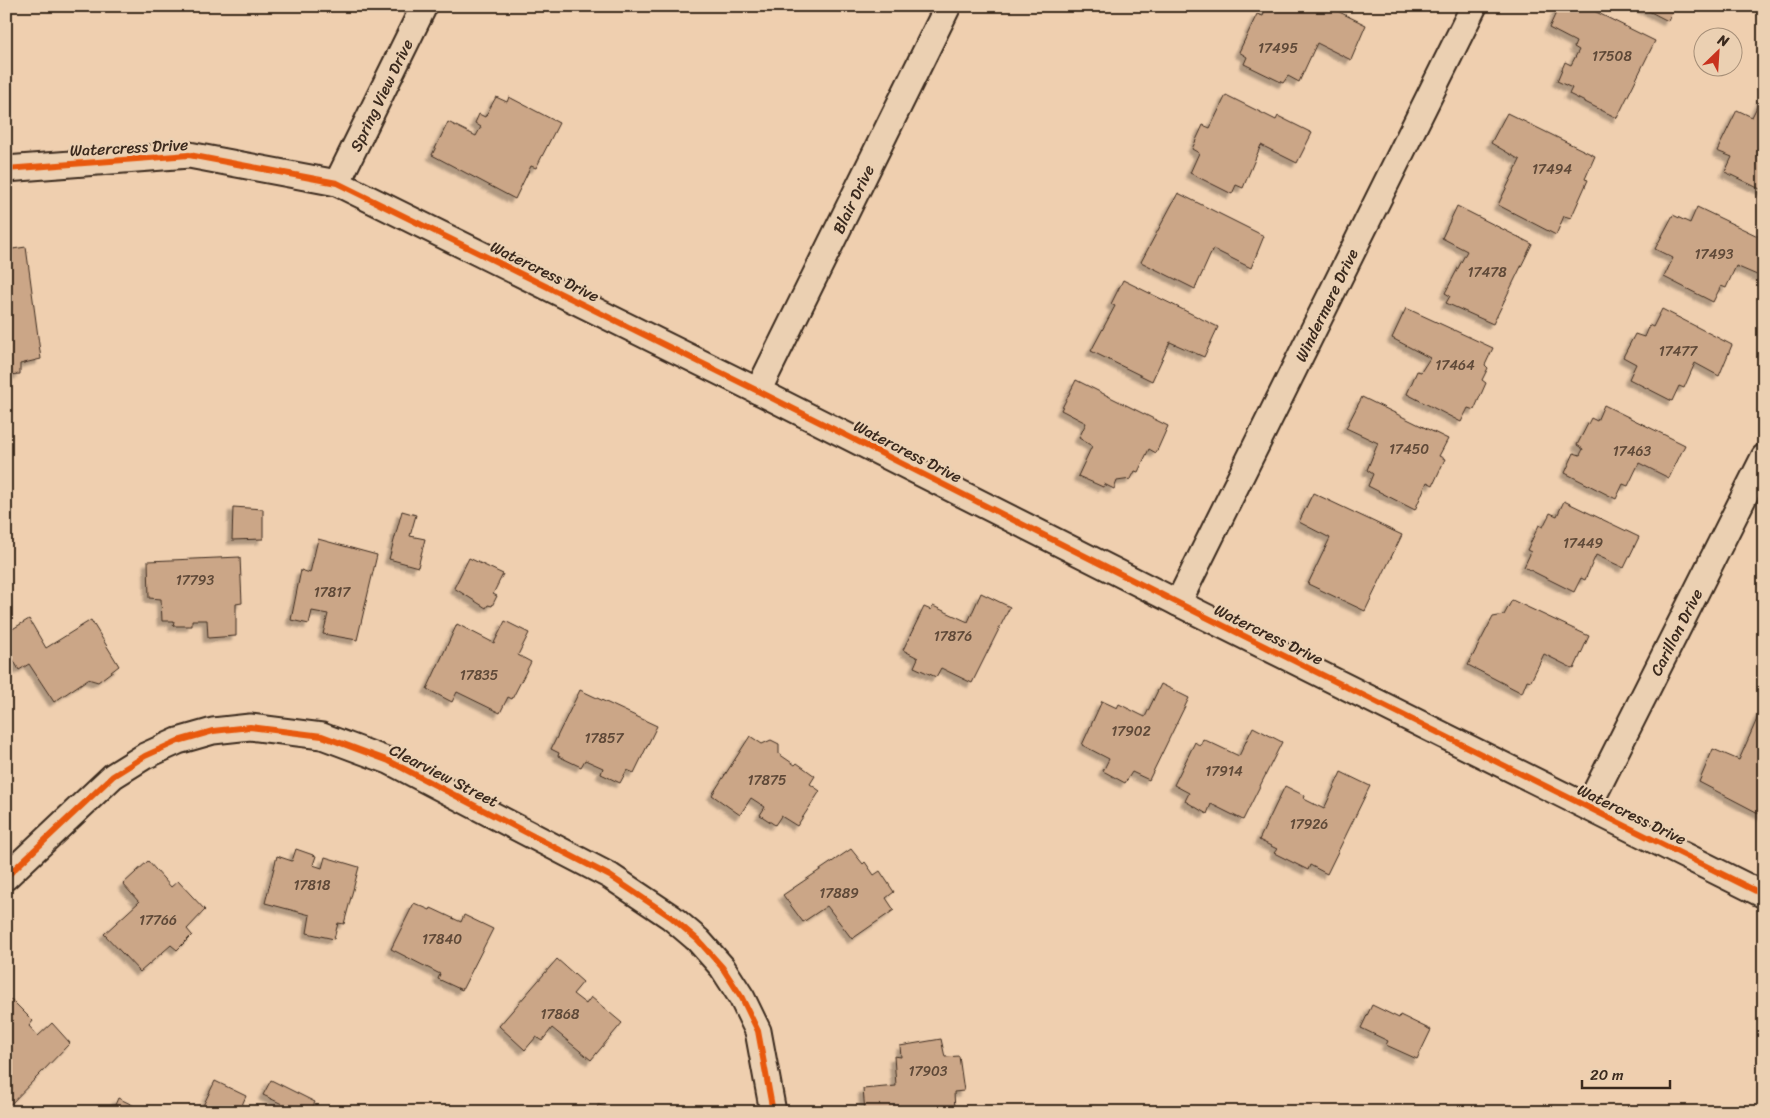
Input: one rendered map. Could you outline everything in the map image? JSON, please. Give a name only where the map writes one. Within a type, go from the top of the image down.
[{"type":"street","name":"Spring View Drive","points":[[337,184],[424,6]]},
{"type":"street","name":"Blair Drive","points":[[758,391],[948,6]]},
{"type":"street","name":"Windermere Drive","points":[[1178,603],[1474,6]]},
{"type":"street","name":"Watercress Drive","points":[[6,169],[189,155],[337,184],[758,391],[1764,895]]},
{"type":"street","name":"Carillon Drive","points":[[1588,807],[1764,457]]},
{"type":"street","name":"Clearview Street","points":[[6,877],[113,776],[145,756],[178,741],[214,731],[250,727],[322,736],[389,761],[610,876],[684,928],[698,940],[722,968],[742,998],[758,1031],[773,1112]]},
{"type":"building","points":[[1267,6],[1327,6],[1366,25],[1351,60],[1317,43],[1299,82],[1288,76],[1283,83],[1244,64],[1247,57],[1239,52],[1257,14],[1263,16]]},
{"type":"building","points":[[1559,6],[1584,6],[1655,41],[1617,118],[1569,94],[1572,88],[1557,81],[1565,62],[1571,65],[1579,50],[1574,47],[1576,42],[1549,28]]},
{"type":"building","points":[[1639,6],[1675,6],[1668,21]]},
{"type":"building","points":[[1226,95],[1276,120],[1278,116],[1312,133],[1297,163],[1261,145],[1243,188],[1236,185],[1232,194],[1190,173],[1199,153],[1192,149],[1203,125],[1210,128]]},
{"type":"building","points":[[1763,95],[1764,191],[1725,172],[1732,157],[1717,151],[1737,110],[1752,117]]},
{"type":"building","points":[[496,97],[507,102],[509,97],[559,123],[536,168],[531,166],[515,199],[432,155],[448,122],[476,136],[481,127],[475,123],[479,114],[485,117]]},
{"type":"building","points":[[1507,113],[1595,156],[1585,179],[1588,180],[1571,218],[1564,216],[1556,235],[1498,205],[1520,160],[1491,143]]},
{"type":"building","points":[[1178,193],[1264,236],[1251,268],[1213,249],[1195,289],[1141,262]]},
{"type":"building","points":[[1457,206],[1532,244],[1493,324],[1446,303],[1450,296],[1445,293],[1467,251],[1442,238]]},
{"type":"building","points":[[1697,207],[1764,239],[1764,278],[1736,266],[1726,288],[1721,286],[1713,302],[1664,277],[1673,258],[1655,249],[1673,215],[1690,223]]},
{"type":"building","points":[[26,247],[41,359],[20,364],[20,374],[6,375],[6,250]]},
{"type":"building","points":[[1123,280],[1218,327],[1204,357],[1170,342],[1152,381],[1091,351],[1115,306],[1111,304]]},
{"type":"building","points":[[1406,308],[1493,348],[1485,365],[1488,368],[1482,380],[1486,383],[1474,410],[1468,408],[1461,422],[1407,394],[1417,371],[1421,372],[1430,358],[1392,338]]},
{"type":"building","points":[[1662,309],[1732,345],[1719,376],[1695,363],[1684,388],[1679,386],[1672,401],[1629,379],[1636,364],[1623,357],[1635,334],[1644,337],[1649,325],[1653,327]]},
{"type":"building","points":[[1076,380],[1168,426],[1156,453],[1149,449],[1138,472],[1135,471],[1131,479],[1117,481],[1114,489],[1104,484],[1103,487],[1078,476],[1092,446],[1079,438],[1086,423],[1061,410]]},
{"type":"building","points":[[1362,397],[1448,439],[1439,456],[1445,459],[1433,485],[1427,482],[1415,510],[1368,486],[1373,474],[1367,470],[1378,443],[1346,428]]},
{"type":"building","points":[[1604,405],[1685,445],[1669,478],[1639,463],[1628,486],[1623,484],[1616,499],[1565,473],[1574,453],[1580,455],[1583,449],[1577,445],[1591,418],[1597,421]]},
{"type":"building","points":[[1313,493],[1402,535],[1365,611],[1308,584],[1330,538],[1299,522]]},
{"type":"building","points":[[1564,501],[1639,537],[1624,568],[1596,555],[1585,580],[1581,578],[1574,592],[1524,567],[1531,552],[1527,550],[1539,525],[1543,527],[1550,513],[1557,516]]},
{"type":"building","points":[[233,507],[263,509],[263,539],[232,540]]},
{"type":"building","points":[[402,511],[416,515],[410,536],[425,539],[418,567],[389,559]]},
{"type":"building","points":[[318,539],[377,555],[357,640],[323,634],[328,614],[312,611],[309,624],[291,620],[301,570],[310,573]]},
{"type":"building","points":[[240,557],[242,603],[236,604],[236,636],[208,638],[207,620],[192,620],[192,626],[173,626],[174,621],[162,621],[161,599],[149,598],[148,561]]},
{"type":"building","points":[[469,558],[503,574],[493,594],[497,596],[492,606],[488,605],[486,608],[454,588]]},
{"type":"building","points":[[981,593],[1010,607],[972,683],[941,668],[936,677],[914,667],[918,658],[903,650],[924,607],[931,610],[933,606],[968,622]]},
{"type":"building","points":[[1512,600],[1589,636],[1574,669],[1544,654],[1531,681],[1527,680],[1522,693],[1468,665],[1493,617],[1504,615]]},
{"type":"building","points":[[29,619],[46,648],[91,620],[119,666],[98,682],[88,679],[54,702],[29,664],[19,670],[6,647],[6,633]]},
{"type":"building","points":[[505,621],[529,633],[518,655],[531,662],[512,699],[508,697],[500,713],[457,692],[452,702],[427,689],[457,624],[494,643]]},
{"type":"building","points":[[1161,684],[1189,698],[1149,780],[1132,772],[1125,783],[1103,771],[1109,759],[1082,745],[1102,701],[1117,708],[1119,704],[1145,717]]},
{"type":"building","points":[[580,690],[657,726],[634,773],[627,770],[620,783],[601,774],[603,768],[585,760],[581,767],[558,756],[559,753],[551,749]]},
{"type":"building","points":[[1761,710],[1764,712],[1764,816],[1699,782],[1713,749],[1739,760]]},
{"type":"building","points":[[1253,727],[1282,742],[1243,820],[1211,804],[1207,814],[1185,801],[1189,793],[1174,785],[1195,742],[1200,746],[1203,739],[1239,756]]},
{"type":"building","points":[[750,736],[762,744],[771,740],[779,744],[779,754],[795,765],[797,763],[815,776],[810,784],[820,791],[797,826],[781,816],[775,825],[760,815],[765,807],[751,798],[740,815],[712,795]]},
{"type":"building","points":[[1341,772],[1370,786],[1327,874],[1310,865],[1308,870],[1274,853],[1277,849],[1259,840],[1285,786],[1305,796],[1304,799],[1324,809]]},
{"type":"building","points":[[296,849],[316,856],[313,865],[322,868],[325,857],[359,867],[344,924],[338,923],[334,939],[307,933],[310,915],[265,903],[277,856],[292,861]]},
{"type":"building","points":[[851,849],[863,864],[865,862],[874,875],[880,871],[894,892],[886,898],[894,910],[852,939],[827,906],[803,922],[783,895]]},
{"type":"building","points":[[148,861],[171,887],[178,881],[205,910],[187,929],[192,935],[177,950],[171,945],[140,972],[104,934],[139,902],[123,884]]},
{"type":"building","points":[[414,903],[430,910],[431,908],[461,922],[464,915],[493,929],[462,990],[438,979],[440,974],[391,949]]},
{"type":"building","points":[[557,959],[583,982],[573,994],[586,1004],[591,997],[622,1023],[591,1060],[552,1028],[542,1041],[536,1037],[525,1050],[499,1026]]},
{"type":"building","points":[[11,999],[33,1021],[29,1026],[38,1036],[52,1023],[70,1043],[7,1108],[6,1003]]},
{"type":"building","points":[[1372,1005],[1399,1018],[1400,1015],[1431,1030],[1417,1059],[1386,1045],[1388,1041],[1361,1028]]},
{"type":"building","points":[[941,1039],[945,1057],[959,1056],[964,1091],[954,1092],[955,1110],[865,1112],[863,1089],[896,1086],[894,1056],[901,1057],[900,1046]]},
{"type":"building","points":[[271,1080],[315,1102],[310,1112],[279,1112],[282,1104],[263,1095]]},
{"type":"building","points":[[215,1081],[246,1096],[239,1112],[200,1112]]},
{"type":"building","points":[[118,1098],[147,1112],[112,1112]]},
{"type":"building","points":[[598,1105],[629,1112],[596,1112]]},
{"type":"cycle path","points":[[6,169],[189,155],[337,183],[758,391],[1764,895]]},
{"type":"cycle path","points":[[6,877],[113,776],[145,756],[178,741],[213,731],[250,727],[322,736],[389,761],[610,876],[671,917],[698,940],[722,967],[742,998],[758,1031],[773,1112]]}]
